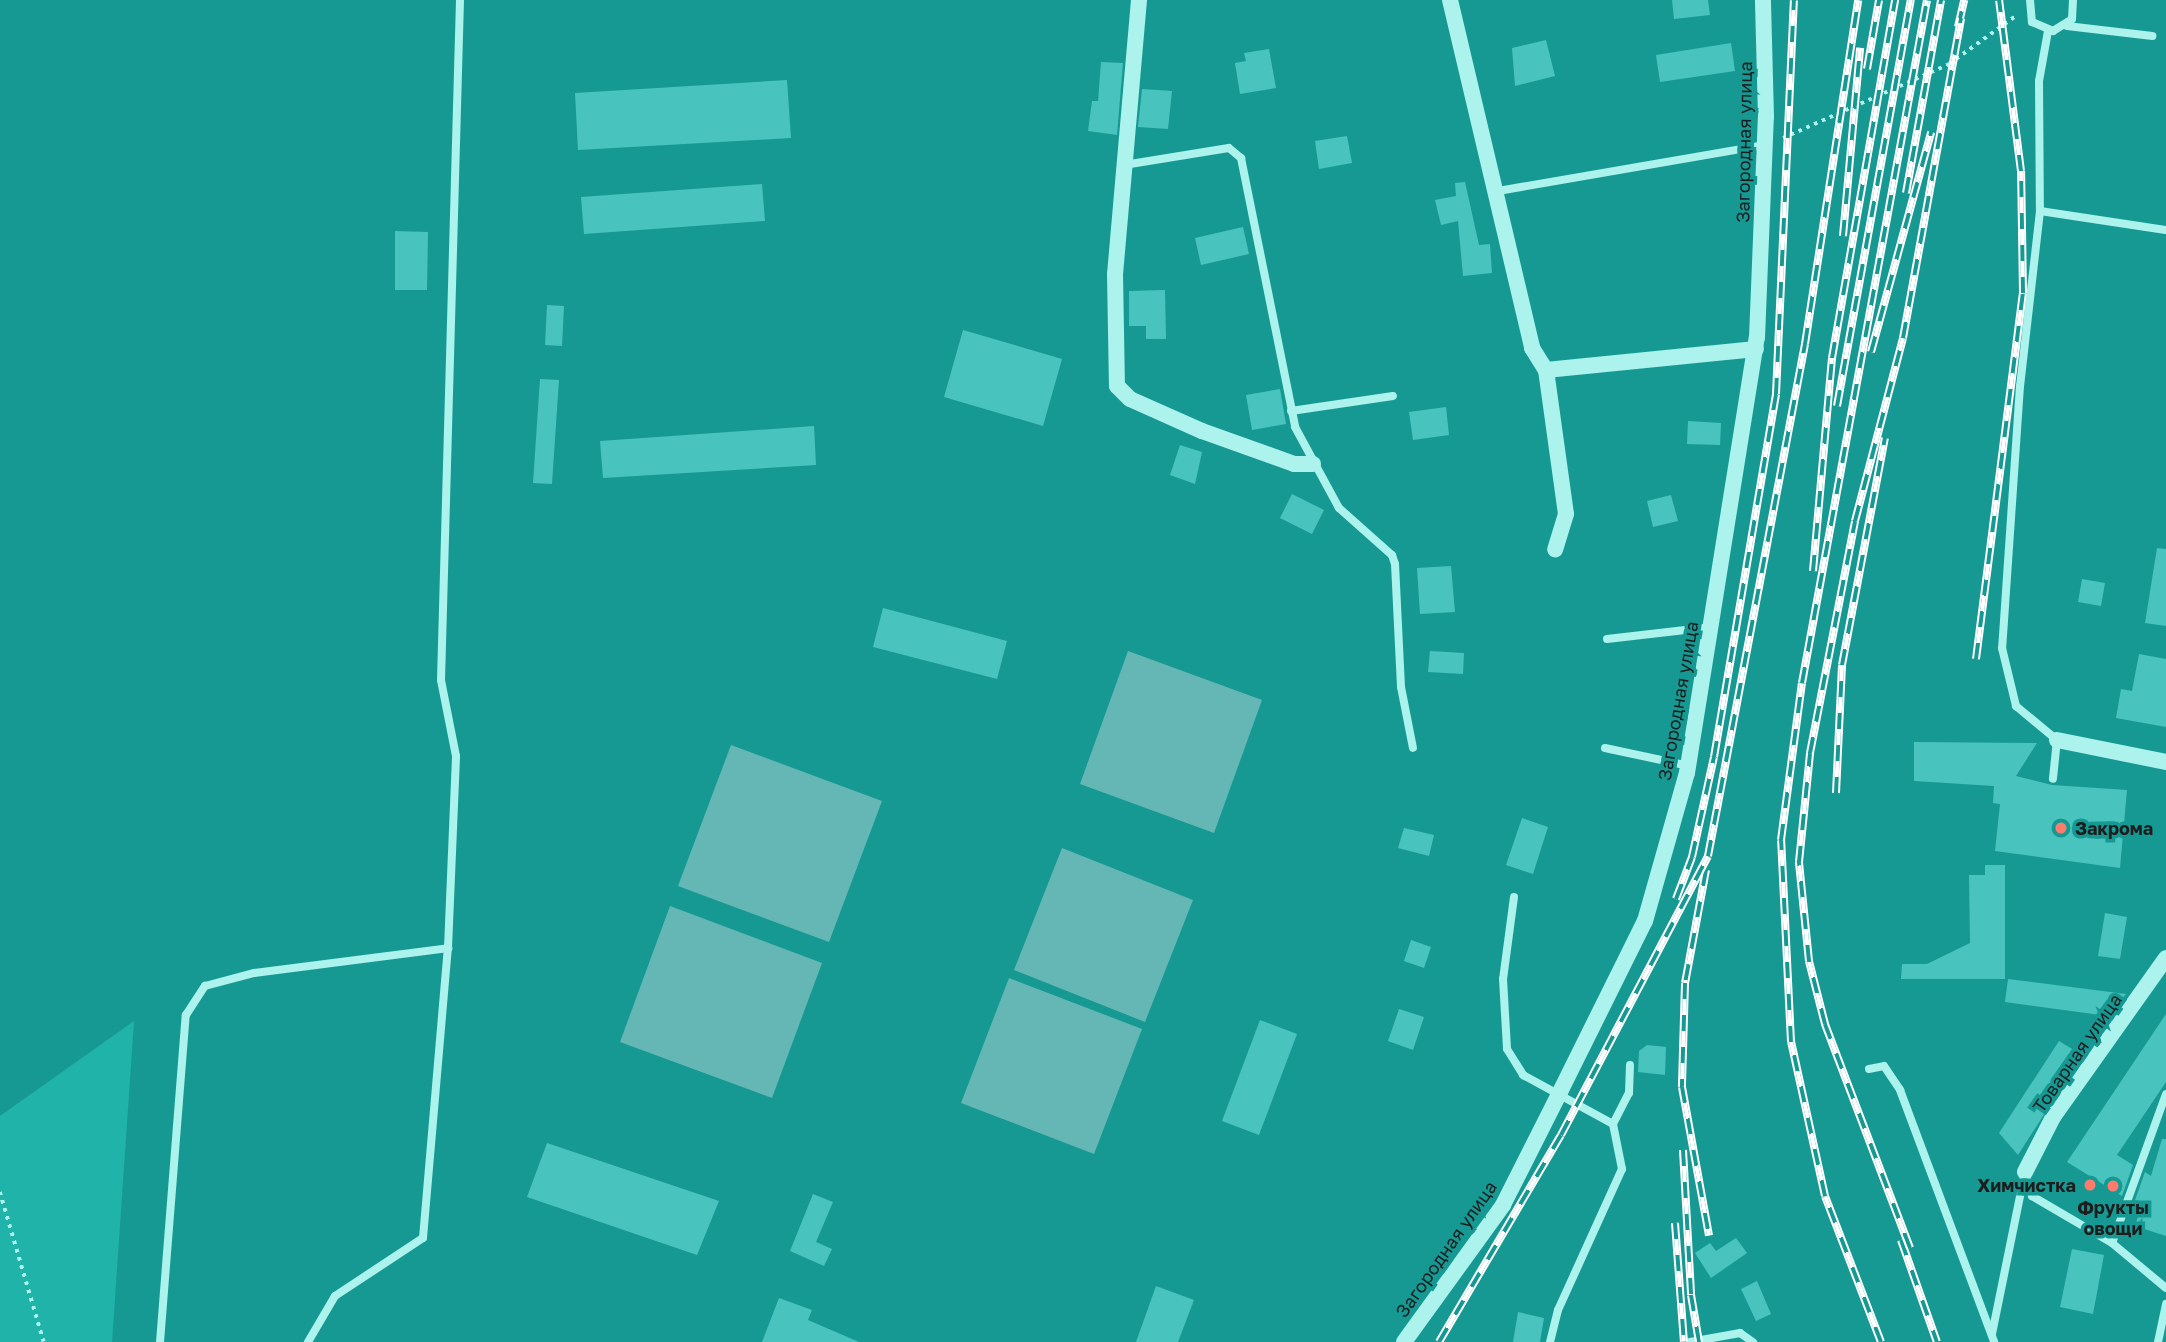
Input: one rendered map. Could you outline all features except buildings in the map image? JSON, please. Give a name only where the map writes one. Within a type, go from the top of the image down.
[{"type":"street","points":[[1139,0],[1115,286],[1117,386],[1130,399],[1202,431],[1294,464],[1313,464]]},
{"type":"street","points":[[1450,0],[1488,179],[1498,191],[1531,348],[1546,370],[1566,514],[1555,549]]},
{"type":"street","name":"Загородная улица","points":[[1404,1342],[1503,1206],[1645,921],[1689,766],[1756,349],[1765,145],[1763,0]]},
{"type":"street","points":[[1546,370],[1756,349]]},
{"type":"street","points":[[2057,740],[2166,762]]},
{"type":"street","name":"Товарная улица","points":[[2025,1172],[2053,1117],[2166,958]]},
{"type":"lane","points":[[309,1342],[335,1296],[423,1238],[447,948],[456,757],[441,680],[460,0]]},
{"type":"lane","points":[[2067,26],[2073,0]]},
{"type":"lane","points":[[2029,4],[2032,22],[2048,31],[2067,26],[2152,36]]},
{"type":"lane","points":[[2048,31],[2039,81],[2040,211],[2020,386],[2002,648],[2016,706],[2057,740],[2053,779]]},
{"type":"lane","points":[[1498,191],[1765,145]]},
{"type":"lane","points":[[1124,164],[1229,148],[1241,158],[1291,411],[1313,464],[1339,508],[1392,555],[1401,687],[1413,748]]},
{"type":"lane","points":[[2040,211],[2166,230]]},
{"type":"lane","points":[[1291,411],[1394,396]]},
{"type":"lane","points":[[1607,639],[1711,627]]},
{"type":"lane","points":[[1605,748],[1689,766]]},
{"type":"lane","points":[[1514,897],[1503,979],[1507,1049],[1523,1075],[1560,1092],[1613,1124]]},
{"type":"lane","points":[[160,1342],[186,1015],[205,986],[254,973],[447,948]]},
{"type":"lane","points":[[1550,1342],[1558,1310],[1622,1169],[1613,1124],[1629,1093],[1630,1065]]},
{"type":"lane","points":[[1868,1069],[1884,1066],[1900,1090],[1992,1339]]},
{"type":"lane","points":[[2112,1243],[2166,1094]]},
{"type":"lane","points":[[2025,1172],[2032,1196],[2112,1243],[2166,1288]]},
{"type":"lane","points":[[1992,1339],[2025,1172]]},
{"type":"lane","points":[[2158,1342],[2166,1304]]},
{"type":"lane","points":[[1690,1342],[1740,1332],[1753,1342]]},
{"type":"path","points":[[1765,145],[1859,109],[1949,64],[2029,4]]},
{"type":"path","points":[[0,1192],[44,1342]]},
{"type":"green space","points":[[134,1021],[112,1342],[0,1342],[0,1116]]},
{"type":"water","points":[[1128,651],[1262,700],[1214,833],[1080,784]]},
{"type":"water","points":[[731,745],[882,801],[829,942],[678,886]]},
{"type":"water","points":[[1062,848],[1193,900],[1145,1022],[1014,970]]},
{"type":"water","points":[[670,906],[822,963],[772,1098],[620,1042]]},
{"type":"water","points":[[1009,978],[1142,1029],[1094,1154],[961,1103]]},
{"type":"railway","points":[[1676,899],[1692,857],[1714,757],[1776,394],[1794,0]]},
{"type":"railway","points":[[1439,1342],[1561,1135],[1708,856],[1805,344],[1858,0]]},
{"type":"railway","points":[[1867,69],[1879,0]]},
{"type":"railway","points":[[1813,571],[1832,358],[1895,0]]},
{"type":"railway","points":[[1837,406],[1911,0]]},
{"type":"railway","points":[[1881,1342],[1825,1196],[1791,1042],[1781,840],[1802,683],[1927,0]]},
{"type":"railway","points":[[1906,193],[1941,0]]},
{"type":"railway","points":[[1958,27],[1964,0]]},
{"type":"railway","points":[[1976,659],[2023,293],[2021,171],[1999,0]]},
{"type":"railway","points":[[1910,1248],[1825,1024],[1809,961],[1799,862],[1810,753],[1855,521],[1903,338],[1961,18]]},
{"type":"railway","points":[[1843,236],[1860,48]]},
{"type":"railway","points":[[1871,352],[1931,132]]},
{"type":"railway","points":[[1836,793],[1842,665],[1885,438]]},
{"type":"railway","points":[[1706,870],[1685,983],[1682,1087],[1709,1236]]},
{"type":"railway","points":[[1683,1150],[1691,1295],[1699,1342]]},
{"type":"railway","points":[[1675,1223],[1684,1342]]},
{"type":"railway","points":[[1901,1240],[1937,1342]]},
{"type":"place","name":"Закрома","points":[[2061,828]]},
{"type":"place","name":"Химчистка","points":[[2090,1185]]},
{"type":"place","name":"Фрукты овощи","points":[[2113,1186]]}]
